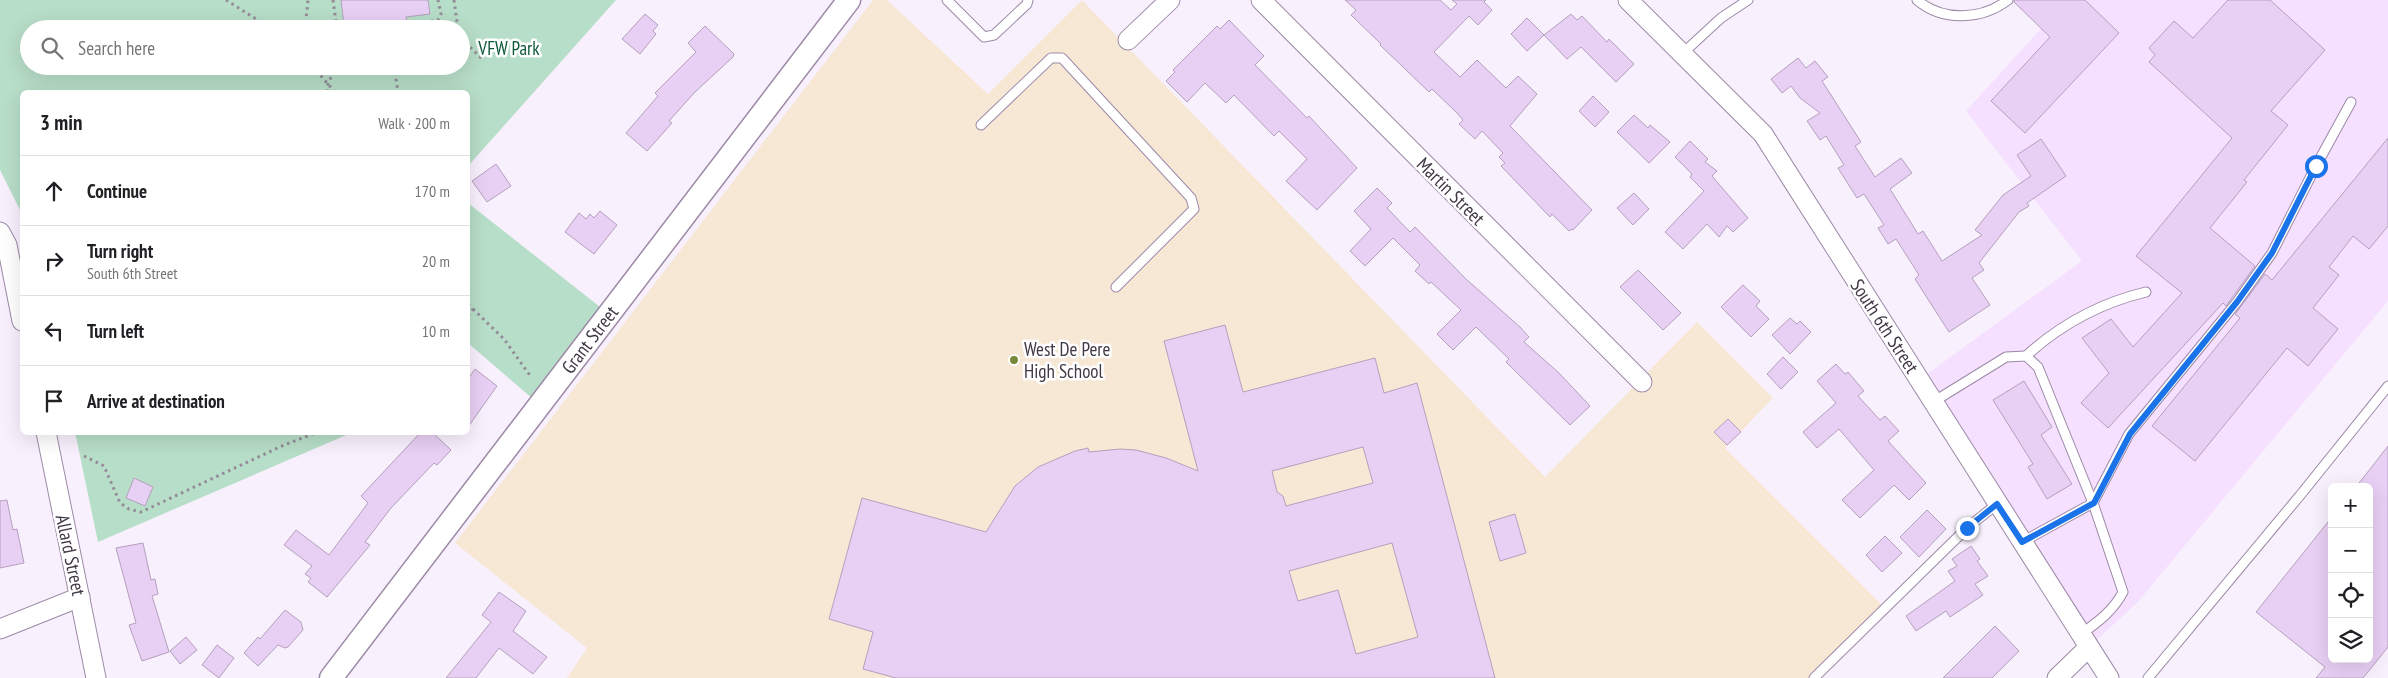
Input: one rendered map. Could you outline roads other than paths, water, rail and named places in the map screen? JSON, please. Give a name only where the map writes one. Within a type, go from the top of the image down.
[{"type":"street","name":"Grant Street","points":[[331,678],[849,0]]},
{"type":"street","points":[[1128,40],[1170,0]]},
{"type":"street","name":"Martin Street","points":[[1261,0],[1642,382]]},
{"type":"street","name":"South 6th Street","points":[[1628,0],[1763,134],[2109,678]]},
{"type":"street","points":[[0,232],[6,245],[20,312]]},
{"type":"street","name":"Allard Street","points":[[47,435],[96,678]]},
{"type":"street","points":[[0,629],[80,597]]},
{"type":"street","points":[[2057,678],[2085,641]]},
{"type":"lane","points":[[947,0],[984,37],[994,35],[1027,4],[1028,0]]},
{"type":"lane","points":[[1682,54],[1721,18],[1748,0]]},
{"type":"lane","points":[[1918,0],[1940,13],[1960,16],[1984,12],[2008,0]]},
{"type":"lane","points":[[981,125],[1051,58],[1062,58],[1191,198],[1194,209],[1116,286]]},
{"type":"lane","points":[[2022,542],[2094,503],[2130,434],[2237,302],[2272,253],[2351,102]]},
{"type":"lane","points":[[1933,402],[2006,357],[2026,356],[2060,328],[2099,306],[2116,299],[2146,292]]},
{"type":"lane","points":[[2026,356],[2038,367],[2094,503],[2123,592],[2117,605],[2100,621],[2085,641]]},
{"type":"lane","points":[[2148,678],[2302,493],[2388,386]]},
{"type":"lane","points":[[1814,678],[1948,546],[1997,504]]},
{"type":"place","name":"West De Pere High School","points":[[1014,360]]},
{"type":"park label","name":"VFW Park","points":[[509,48]]}]
